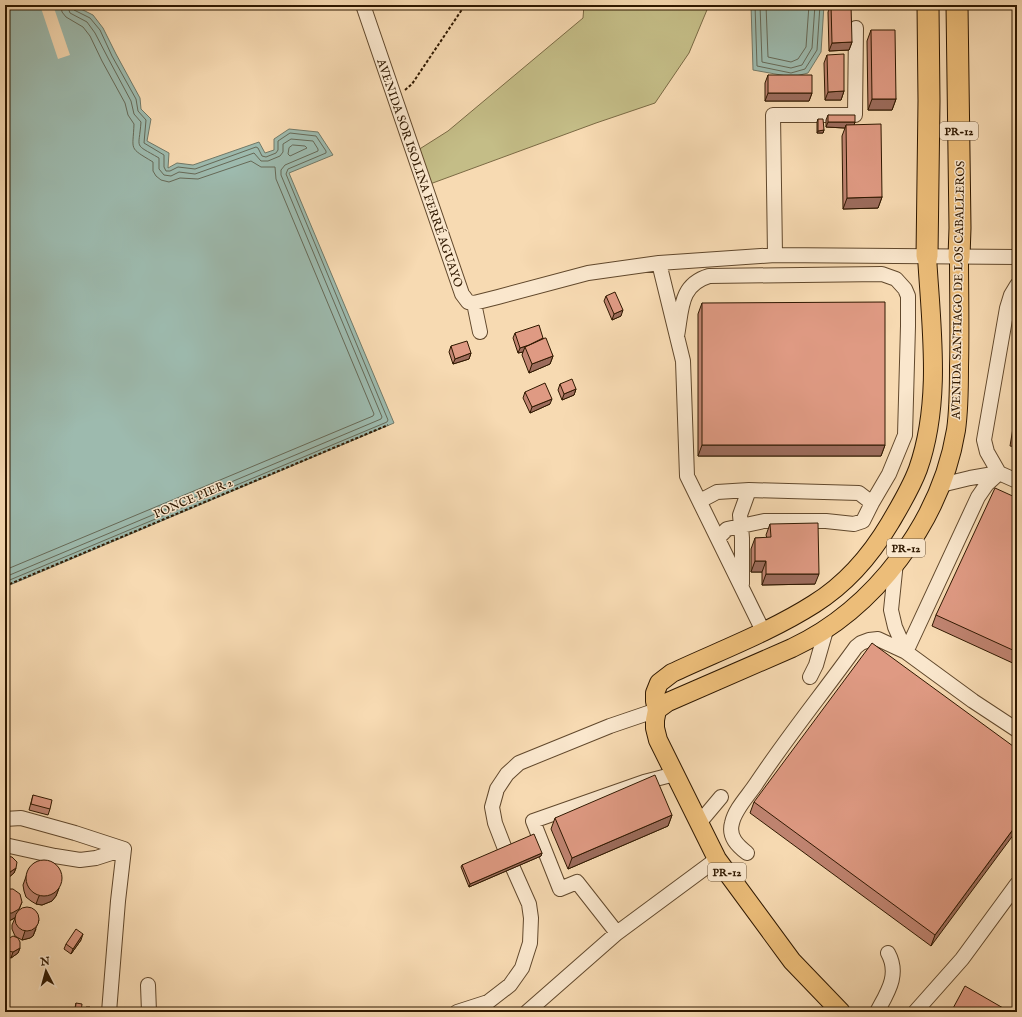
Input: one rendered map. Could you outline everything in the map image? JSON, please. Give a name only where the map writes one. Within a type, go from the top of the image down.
[{"type":"highway","name":"AVENIDA SANTIAGO DE LOS CABALLEROS","points":[[927,256],[929,101],[928,5]]},
{"type":"highway","name":"AVENIDA SANTIAGO DE LOS CABALLEROS","points":[[957,5],[960,228],[959,257]]},
{"type":"main road","name":"AVENIDA SANTIAGO DE LOS CABALLEROS","points":[[927,256],[933,362],[932,399],[930,417],[918,470],[903,502],[874,548],[837,587],[815,603],[763,631],[682,668],[662,679],[657,686],[655,693],[657,710],[668,702],[792,648],[826,630],[866,597],[911,542],[925,519],[940,486],[956,431],[958,412],[959,356],[959,257]]},
{"type":"main road","name":"PR-12","points":[[657,710],[655,720],[657,736],[717,859],[792,962],[841,1012]]},
{"type":"street","name":"AVENIDA SOR ISOLINA FERRÉ AGUAYO","points":[[363,5],[438,227],[464,298],[468,302],[474,303]]},
{"type":"street","points":[[775,255],[772,115],[855,115],[856,28]]},
{"type":"street","points":[[480,332],[474,303],[588,274],[659,263],[775,255],[1017,257]]},
{"type":"street","points":[[659,263],[683,361],[687,476],[763,631]]},
{"type":"street","points":[[677,336],[686,291],[696,281],[709,276],[882,274],[896,279],[908,296],[905,435],[889,474],[863,521],[854,524],[826,521],[764,521],[727,529],[718,538]]},
{"type":"street","points":[[999,473],[987,452],[984,440],[1007,308],[1010,295],[1017,285]]},
{"type":"street","points":[[940,486],[970,478],[999,473],[1017,481]]},
{"type":"street","points":[[906,652],[978,497],[987,484],[999,473]]},
{"type":"street","points":[[742,587],[740,515],[749,490]]},
{"type":"street","points":[[700,501],[716,492],[749,490],[859,493],[872,503]]},
{"type":"street","points":[[896,562],[891,610],[895,627],[906,652]]},
{"type":"street","points":[[810,676],[816,665],[826,630]]},
{"type":"street","points":[[747,853],[734,840],[731,832],[735,816],[761,776],[856,647],[862,643],[869,640],[878,639],[906,652],[973,701],[1017,730]]},
{"type":"street","points":[[505,849],[495,823],[492,807],[497,789],[507,774],[519,763],[610,726],[657,710]]},
{"type":"street","points":[[617,933],[577,882],[560,889],[533,821],[644,782],[675,774]]},
{"type":"street","points":[[700,822],[721,797]]},
{"type":"street","points":[[5,819],[21,818],[124,849]]},
{"type":"street","points":[[5,845],[80,860],[96,858],[124,849]]},
{"type":"street","points":[[110,1012],[118,901],[124,849]]},
{"type":"street","points":[[528,1012],[617,933],[717,859]]},
{"type":"street","points":[[457,1012],[488,1002],[510,985],[522,968],[530,943],[531,918],[529,904],[513,868]]},
{"type":"street","points":[[915,1012],[962,959],[1017,884]]},
{"type":"street","points":[[877,1012],[890,987],[893,966],[888,953]]},
{"type":"street","points":[[148,985],[149,1012]]},
{"type":"path","points":[[396,105],[412,84],[465,5]]},
{"type":"path","name":"PONCE PIER 2","points":[[5,586],[388,425]]},
{"type":"shaded area","points":[[584,5],[709,5],[689,53],[655,103],[430,184],[418,150],[448,131],[583,18]]},
{"type":"water","points":[[5,5],[73,5],[93,15],[103,28],[140,98],[141,109],[151,119],[147,141],[169,153],[168,168],[177,163],[193,165],[259,142],[265,153],[274,150],[274,139],[289,129],[318,132],[333,155],[289,173],[394,423],[5,587]]},
{"type":"water","points":[[751,5],[824,5],[821,52],[808,73],[792,77],[753,70]]},
{"type":"pier","points":[[40,5],[53,5],[70,55],[58,59]]},
{"type":"building","points":[[831,5],[851,5],[852,42],[832,43]]},
{"type":"building","points":[[871,30],[895,30],[896,99],[872,99]]},
{"type":"building","points":[[844,54],[844,91],[828,92],[827,55]]},
{"type":"building","points":[[768,75],[812,75],[812,93],[768,93]]},
{"type":"building","points":[[828,115],[855,115],[855,122],[828,122]]},
{"type":"building","points":[[818,119],[823,119],[824,130],[818,131]]},
{"type":"building","points":[[881,124],[882,197],[847,198],[846,125]]},
{"type":"building","points":[[615,292],[623,310],[614,314],[606,296]]},
{"type":"building","points":[[885,302],[885,445],[702,445],[702,303]]},
{"type":"building","points":[[539,325],[543,338],[520,348],[515,333]]},
{"type":"building","points":[[545,338],[553,356],[532,364],[525,347]]},
{"type":"building","points":[[467,341],[471,353],[455,359],[451,346]]},
{"type":"building","points":[[572,379],[576,389],[564,394],[560,384]]},
{"type":"building","points":[[545,383],[552,399],[532,407],[525,392]]},
{"type":"building","points":[[1017,416],[1017,436],[1014,435]]},
{"type":"building","points":[[995,488],[1017,498],[1017,652],[936,615]]},
{"type":"building","points":[[818,523],[819,574],[766,574],[766,561],[755,561],[755,538],[771,537],[770,524]]},
{"type":"building","points":[[872,643],[1017,749],[1017,824],[935,935],[754,802]]},
{"type":"building","points":[[655,775],[672,815],[572,858],[555,818]]},
{"type":"building","points":[[33,795],[52,800],[50,809],[31,804]]},
{"type":"building","points":[[534,834],[542,853],[470,884],[462,865]]},
{"type":"building","points":[[6,856],[12,857],[17,862],[16,868],[10,872],[5,871]]},
{"type":"building","points":[[44,860],[54,863],[59,868],[62,878],[59,888],[54,893],[44,896],[34,893],[29,888],[26,878],[29,868],[34,863]]},
{"type":"building","points":[[13,889],[20,894],[22,902],[19,909],[12,913],[8,913],[5,911],[5,891]]},
{"type":"building","points":[[27,907],[35,911],[39,919],[35,927],[27,931],[19,927],[15,919],[19,911]]},
{"type":"building","points":[[5,929],[7,935],[5,940]]},
{"type":"building","points":[[76,929],[83,934],[73,949],[66,944]]},
{"type":"building","points":[[13,936],[18,938],[20,948],[13,952],[8,951],[5,946],[6,940]]},
{"type":"building","points":[[965,986],[1010,1012],[951,1012]]},
{"type":"building","points":[[76,1003],[82,1004],[81,1012],[75,1012]]},
{"type":"building","points":[[86,1007],[90,1007],[90,1012],[85,1012]]}]
